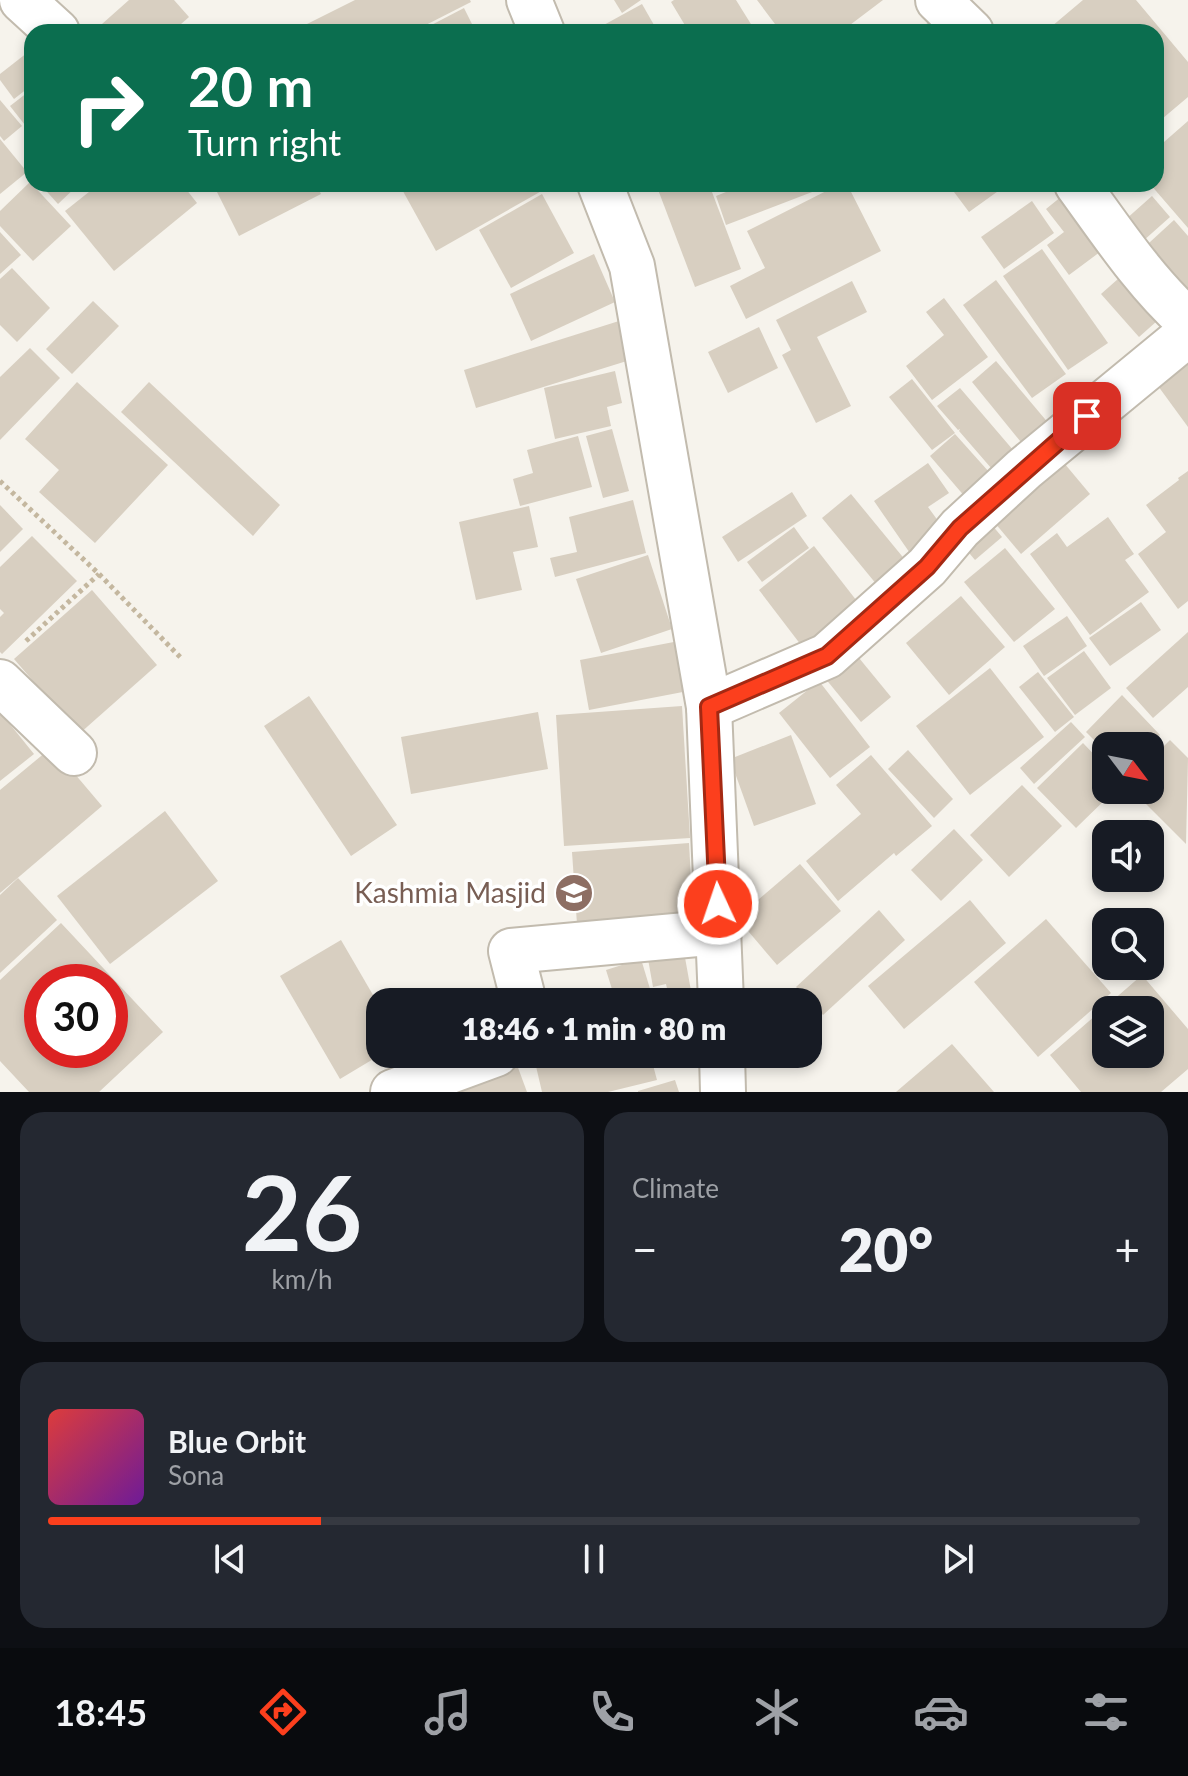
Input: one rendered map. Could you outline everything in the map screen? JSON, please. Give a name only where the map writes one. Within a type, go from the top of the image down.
[{"type":"street","points":[[22,0],[48,24]]},
{"type":"street","points":[[529,0],[539,24]]},
{"type":"street","points":[[938,0],[963,24]]},
{"type":"street","points":[[603,192],[632,266],[709,707],[721,988]]},
{"type":"street","points":[[1083,192],[1128,255],[1188,321]]},
{"type":"street","points":[[709,707],[827,656],[927,567],[960,528],[1024,469],[1188,334]]},
{"type":"street","points":[[0,682],[74,753]]},
{"type":"street","points":[[520,988],[511,951],[719,932]]},
{"type":"street","points":[[393,1092],[458,1068]]},
{"type":"street","points":[[722,1068],[723,1092]]},
{"type":"path","points":[[0,481],[99,574],[182,659]]},
{"type":"path","points":[[22,644],[99,574]]},
{"type":"building","points":[[129,0],[174,0],[189,17],[181,24],[102,24]]},
{"type":"building","points":[[355,0],[471,2],[428,24],[307,24]]},
{"type":"building","points":[[614,0],[641,0],[622,13]]},
{"type":"building","points":[[736,0],[751,24],[684,24],[671,2]]},
{"type":"building","points":[[757,0],[883,0],[851,24],[775,24]]},
{"type":"building","points":[[1083,0],[1136,0],[1156,24],[1054,24]]},
{"type":"building","points":[[642,4],[653,24],[606,24]]},
{"type":"building","points":[[464,8],[472,24],[433,24]]},
{"type":"building","points":[[1164,33],[1188,62],[1188,97],[1164,117]]},
{"type":"building","points":[[24,55],[24,91],[14,99],[0,80],[0,74]]},
{"type":"building","points":[[24,95],[24,124],[10,106]]},
{"type":"building","points":[[0,100],[22,126],[4,141],[0,136]]},
{"type":"building","points":[[1188,121],[1188,228],[1157,192],[1164,192],[1164,142]]},
{"type":"building","points":[[0,139],[24,168],[24,174],[0,194]]},
{"type":"building","points":[[24,188],[24,192],[39,192],[71,226],[33,261],[0,226],[0,211]]},
{"type":"building","points":[[47,192],[71,192],[58,204]]},
{"type":"building","points":[[89,192],[188,192],[197,203],[114,271],[65,211]]},
{"type":"building","points":[[217,192],[320,192],[321,194],[239,236]]},
{"type":"building","points":[[403,192],[540,192],[436,251]]},
{"type":"building","points":[[659,192],[712,192],[741,269],[695,287]]},
{"type":"building","points":[[726,192],[812,192],[726,225],[716,196]]},
{"type":"building","points":[[824,192],[851,192],[881,251],[746,319],[730,286],[765,268],[747,231]]},
{"type":"building","points":[[954,192],[997,192],[969,212]]},
{"type":"building","points":[[1067,192],[1108,246],[1069,275],[1047,245],[1064,232],[1046,209]]},
{"type":"building","points":[[542,194],[574,253],[511,288],[479,230]]},
{"type":"building","points":[[1152,196],[1170,217],[1134,249],[1116,228]]},
{"type":"building","points":[[1032,201],[1054,233],[1004,269],[981,237]]},
{"type":"building","points":[[1174,220],[1188,236],[1188,288],[1175,299],[1137,254]]},
{"type":"building","points":[[0,232],[21,255],[0,274]]},
{"type":"building","points":[[1042,249],[1108,343],[1068,370],[1003,276]]},
{"type":"building","points":[[594,254],[615,302],[531,341],[510,294]]},
{"type":"building","points":[[12,268],[50,308],[17,342],[0,325],[0,279]]},
{"type":"building","points":[[1127,271],[1166,313],[1139,337],[1101,294]]},
{"type":"building","points":[[996,280],[1066,374],[1032,398],[963,305]]},
{"type":"building","points":[[852,281],[867,312],[817,337],[851,406],[816,423],[782,355],[791,350],[776,320]]},
{"type":"building","points":[[944,298],[988,357],[932,400],[906,366],[944,335],[926,312]]},
{"type":"building","points":[[93,301],[119,326],[72,374],[46,349]]},
{"type":"building","points":[[619,321],[630,360],[476,408],[464,370]]},
{"type":"building","points":[[759,327],[778,368],[728,393],[708,352]]},
{"type":"building","points":[[30,348],[60,378],[0,440],[0,377]]},
{"type":"building","points":[[1188,360],[1188,427],[1150,375]]},
{"type":"building","points":[[996,361],[1050,425],[1025,447],[972,382]]},
{"type":"building","points":[[615,371],[622,403],[607,407],[611,426],[555,439],[544,388]]},
{"type":"building","points":[[912,379],[955,433],[932,450],[889,397]]},
{"type":"building","points":[[77,382],[168,465],[95,543],[39,492],[59,470],[25,439]]},
{"type":"building","points":[[149,382],[280,505],[253,536],[121,412]]},
{"type":"building","points":[[960,388],[1019,457],[998,476],[937,406]]},
{"type":"building","points":[[612,429],[629,491],[603,498],[586,436]]},
{"type":"building","points":[[955,434],[998,482],[972,505],[930,456]]},
{"type":"building","points":[[578,436],[592,487],[520,506],[513,479],[533,473],[527,450]]},
{"type":"building","points":[[1054,451],[1090,494],[1021,554],[984,510]]},
{"type":"building","points":[[928,463],[949,493],[928,507],[949,536],[914,559],[874,501]]},
{"type":"building","points":[[1188,471],[1188,601],[1178,609],[1138,554],[1166,532],[1146,505]]},
{"type":"building","points":[[792,492],[807,516],[738,562],[722,537]]},
{"type":"building","points":[[851,494],[911,567],[882,591],[822,518]]},
{"type":"building","points":[[633,500],[646,553],[555,577],[550,558],[577,552],[569,517]]},
{"type":"building","points":[[0,505],[23,529],[0,552]]},
{"type":"building","points":[[529,506],[538,547],[513,552],[522,590],[476,600],[459,522]]},
{"type":"building","points":[[1108,517],[1134,554],[1125,560],[1149,592],[1090,635],[1030,554],[1057,533],[1067,547]]},
{"type":"building","points":[[986,518],[1002,537],[975,560],[959,541]]},
{"type":"building","points":[[794,527],[809,548],[762,582],[747,562]]},
{"type":"building","points":[[32,536],[77,581],[2,654],[0,617],[4,613],[0,609],[0,567]]},
{"type":"building","points":[[814,546],[860,605],[804,649],[759,590]]},
{"type":"building","points":[[1005,548],[1055,609],[1014,642],[964,582]]},
{"type":"building","points":[[648,555],[672,629],[601,653],[576,579]]},
{"type":"building","points":[[92,590],[157,665],[79,734],[14,659]]},
{"type":"building","points":[[961,596],[1005,647],[949,695],[906,643]]},
{"type":"building","points":[[1141,602],[1161,630],[1110,666],[1089,638]]},
{"type":"building","points":[[1067,616],[1087,646],[1044,676],[1023,646]]},
{"type":"building","points":[[1188,632],[1188,687],[1153,718],[1126,688]]},
{"type":"building","points":[[679,641],[688,691],[589,710],[580,660]]},
{"type":"building","points":[[850,647],[891,697],[861,722],[820,672]]},
{"type":"building","points":[[1084,651],[1111,688],[1075,715],[1047,678]]},
{"type":"building","points":[[990,668],[1044,737],[970,795],[916,726]]},
{"type":"building","points":[[1038,672],[1074,717],[1055,732],[1019,687]]},
{"type":"building","points":[[819,681],[870,747],[830,778],[779,713]]},
{"type":"building","points":[[1122,695],[1157,732],[1092,732],[1092,738],[1086,732]]},
{"type":"building","points":[[309,696],[397,825],[351,856],[264,726]]},
{"type":"building","points":[[682,706],[690,838],[564,846],[556,715]]},
{"type":"building","points":[[0,712],[34,754],[0,781]]},
{"type":"building","points":[[538,712],[548,769],[411,794],[401,737]]},
{"type":"building","points":[[1071,722],[1085,737],[1034,784],[1020,768]]},
{"type":"building","points":[[791,735],[816,804],[754,826],[730,759]]},
{"type":"building","points":[[1170,740],[1188,758],[1186,844],[1146,804],[1164,804],[1164,746]]},
{"type":"building","points":[[1083,743],[1092,752],[1092,804],[1101,804],[1076,828],[1037,788]]},
{"type":"building","points":[[52,747],[102,806],[0,893],[0,790]]},
{"type":"building","points":[[908,750],[953,799],[934,818],[888,769]]},
{"type":"building","points":[[871,755],[932,826],[896,856],[894,853],[838,901],[806,861],[861,814],[836,785]]},
{"type":"building","points":[[1022,785],[1062,826],[1009,877],[970,835]]},
{"type":"building","points":[[165,811],[218,881],[110,964],[57,896]]},
{"type":"building","points":[[954,829],[983,860],[941,901],[911,870]]},
{"type":"building","points":[[689,843],[693,916],[577,924],[572,852]]},
{"type":"building","points":[[800,864],[841,911],[777,965],[737,918]]},
{"type":"building","points":[[18,878],[57,920],[0,973],[0,895]]},
{"type":"building","points":[[970,900],[1006,943],[904,1029],[868,986]]},
{"type":"building","points":[[879,910],[905,940],[823,1015],[822,988],[796,987]]},
{"type":"building","points":[[1046,919],[1092,971],[1092,980],[1100,980],[1111,993],[1108,996],[1092,996],[1092,1010],[1038,1057],[974,982]]},
{"type":"building","points":[[61,923],[99,964],[24,964],[24,1068],[125,1068],[99,1092],[29,1092],[0,1061],[0,980]]},
{"type":"building","points":[[341,940],[369,988],[366,988],[366,1063],[340,1079],[280,976]]},
{"type":"building","points":[[684,952],[690,988],[667,988],[666,984],[653,987],[648,959]]},
{"type":"building","points":[[641,959],[650,988],[612,988],[606,970]]},
{"type":"building","points":[[1136,980],[1146,980],[1160,996],[1118,996]]},
{"type":"building","points":[[128,995],[163,1032],[128,1065]]},
{"type":"building","points":[[1164,1001],[1188,1029],[1188,1069],[1161,1092],[1081,1092],[1050,1055],[1092,1018],[1092,1068],[1164,1068]]},
{"type":"building","points":[[952,1044],[994,1092],[896,1092]]},
{"type":"building","points":[[483,1068],[518,1068],[527,1092],[431,1092]]},
{"type":"building","points":[[536,1068],[654,1068],[657,1080],[608,1092],[542,1092]]},
{"type":"building","points":[[675,1080],[679,1092],[638,1092],[638,1091]]},
{"type":"place","name":"Kashmia Masjid","points":[[574,893]]},
{"type":"route","points":[[718,904],[709,707],[827,656],[927,567],[960,528],[1087,416]]}]
